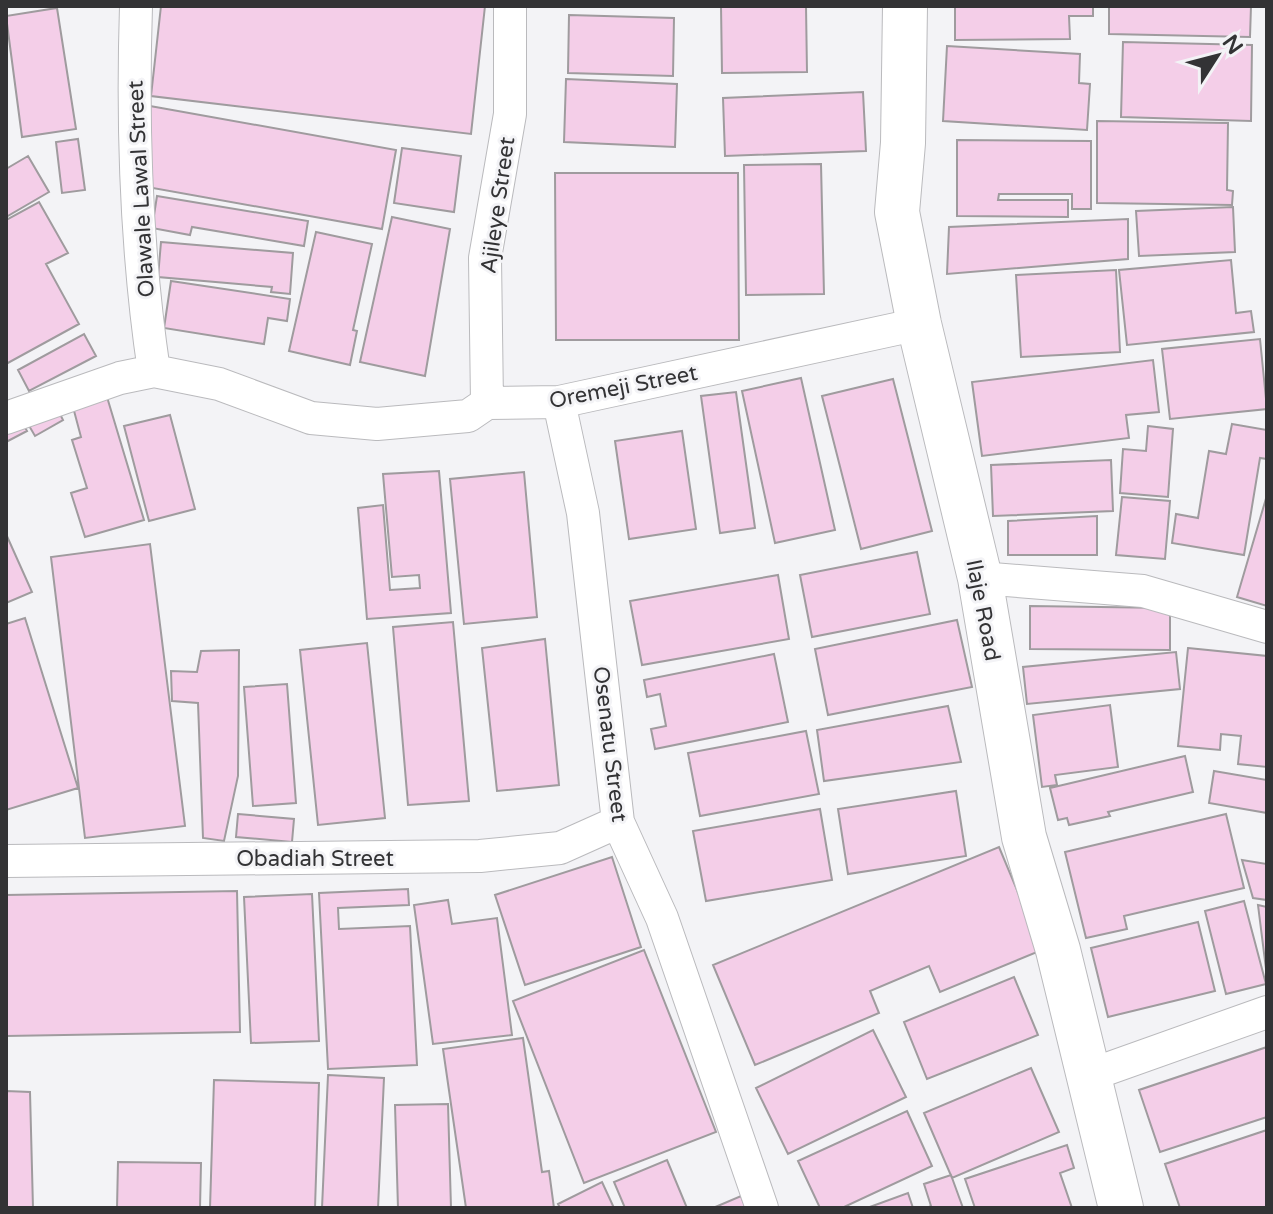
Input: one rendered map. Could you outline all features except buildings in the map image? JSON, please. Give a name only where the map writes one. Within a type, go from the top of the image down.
[{"type":"street","name":"Olawale Lawal Street","points":[[136,6],[136,192],[142,291],[154,371]]},
{"type":"street","name":"Ajileye Street","points":[[487,403],[485,258],[510,114],[510,6]]},
{"type":"street","name":"Ilaje Road","points":[[905,6],[903,143],[897,212],[919,324],[980,578],[1024,837],[1090,1075],[1121,1208]]},
{"type":"street","name":"Oremeji Street","points":[[6,418],[120,378],[154,371],[190,376],[311,418],[377,424],[468,416],[487,403],[559,402],[919,324]]},
{"type":"street","name":"Osenatu Street","points":[[559,402],[583,513],[618,822],[662,918],[762,1208]]},
{"type":"street","points":[[980,578],[1143,591],[1267,627]]},
{"type":"street","name":"Obadiah Street","points":[[6,861],[480,856],[560,848],[618,822]]},
{"type":"street","points":[[1090,1075],[1267,1012]]}]
